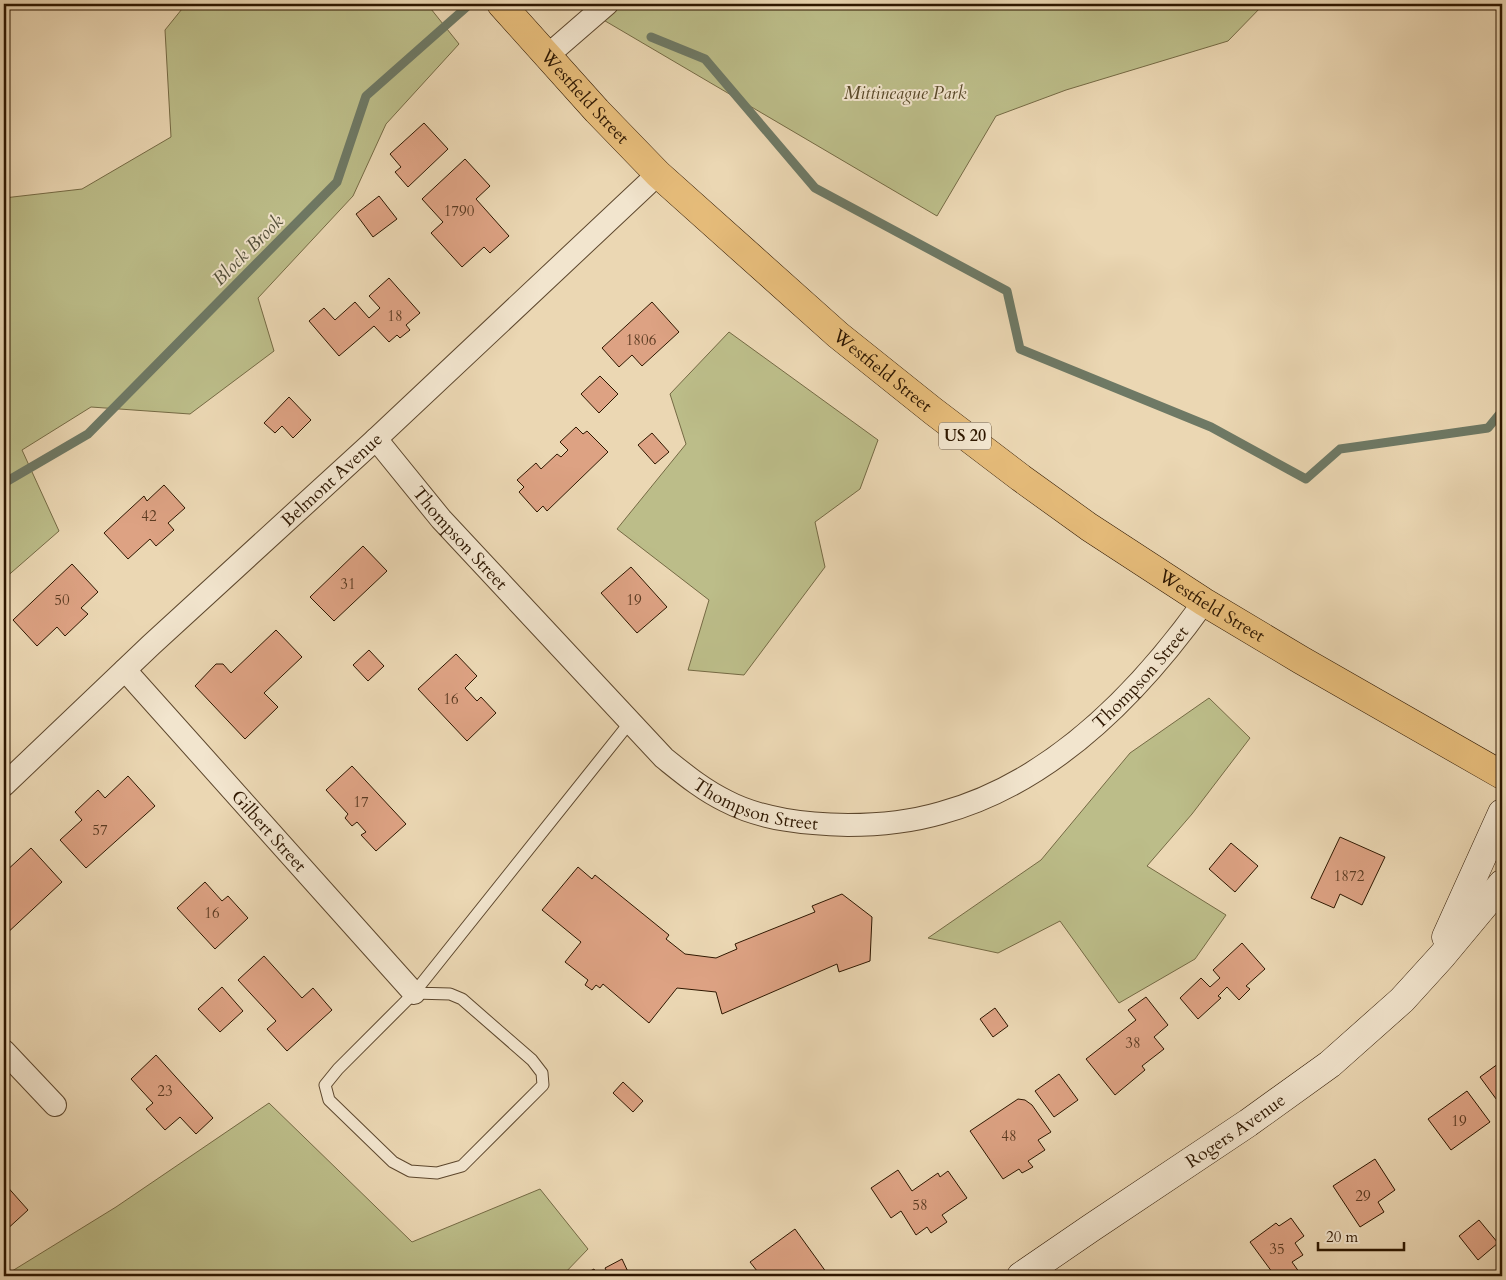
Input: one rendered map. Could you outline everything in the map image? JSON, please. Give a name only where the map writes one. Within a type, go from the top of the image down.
[{"type":"main road","name":"Westfield Street","points":[[501,4],[658,174],[838,335],[933,411],[1021,478],[1204,602],[1309,665],[1502,775]]},
{"type":"main road","name":"Rogers Avenue","points":[[1433,966],[1502,813]]},
{"type":"main road","name":"Rogers Avenue","points":[[1021,1276],[1248,1123],[1330,1064],[1402,1000],[1502,884]]},
{"type":"street","points":[[547,56],[607,4]]},
{"type":"street","name":"Belmont Avenue","points":[[4,785],[658,174]]},
{"type":"street","name":"Thompson Street","points":[[376,439],[452,532],[664,758],[688,778],[727,802],[748,811],[786,820],[835,824],[874,824],[917,819],[965,806],[988,796],[1033,772],[1069,747],[1110,712],[1173,644],[1204,602]]},
{"type":"street","name":"Gilbert Street","points":[[125,670],[414,993]]},
{"type":"street","points":[[4,1051],[55,1105]]},
{"type":"lane","points":[[414,993],[450,994],[462,999],[532,1060],[542,1073],[543,1085],[462,1166],[437,1173],[410,1171],[393,1162],[329,1100],[325,1086],[338,1069],[414,993],[631,722]]},
{"type":"green space","points":[[186,4],[427,4],[459,44],[386,124],[353,196],[258,298],[274,351],[190,414],[91,407],[22,450],[59,531],[4,579],[4,198],[82,189],[171,137],[165,30]]},
{"type":"green space","name":"Mittineague Park","points":[[582,4],[1264,4],[1228,41],[1066,90],[996,116],[937,216],[595,15]]},
{"type":"green space","points":[[729,332],[878,440],[860,489],[815,522],[825,567],[744,675],[688,670],[709,600],[617,529],[686,444],[670,394]]},
{"type":"green space","points":[[1209,698],[1250,738],[1192,814],[1147,866],[1226,915],[1195,959],[1119,1003],[1060,921],[998,953],[928,938],[1041,860],[1130,753]]},
{"type":"green space","points":[[269,1103],[412,1242],[540,1189],[588,1249],[562,1276],[4,1276],[116,1207]]},
{"type":"building","points":[[424,123],[448,149],[408,187],[395,172],[401,167],[390,154]]},
{"type":"building","points":[[465,159],[490,186],[476,199],[509,236],[490,253],[484,247],[462,267],[431,233],[443,222],[422,199]]},
{"type":"building","points":[[379,196],[397,219],[373,237],[356,214]]},
{"type":"building","points":[[389,278],[420,313],[406,325],[410,330],[400,338],[397,335],[389,342],[374,326],[339,356],[309,321],[324,308],[335,320],[355,302],[369,318],[380,308],[369,296]]},
{"type":"building","points":[[652,302],[679,332],[642,366],[632,355],[619,367],[602,348]]},
{"type":"building","points":[[600,376],[618,394],[599,413],[581,394]]},
{"type":"building","points":[[289,397],[311,420],[293,438],[282,426],[275,433],[264,423]]},
{"type":"building","points":[[576,427],[583,434],[587,431],[608,452],[547,511],[543,506],[537,512],[519,492],[524,487],[517,480],[536,463],[541,469],[557,454],[561,457],[568,450],[560,442]]},
{"type":"building","points":[[652,433],[669,452],[655,464],[638,445]]},
{"type":"building","points":[[164,485],[185,508],[168,523],[174,530],[156,546],[150,539],[128,559],[104,533],[144,496],[147,501]]},
{"type":"building","points":[[363,546],[387,571],[334,621],[310,597]]},
{"type":"building","points":[[72,564],[98,592],[81,608],[88,614],[65,636],[57,627],[37,646],[13,620]]},
{"type":"building","points":[[631,567],[667,607],[637,633],[601,593]]},
{"type":"building","points":[[276,630],[302,657],[264,693],[278,707],[245,739],[195,686],[216,664],[223,664],[231,673]]},
{"type":"building","points":[[369,650],[384,666],[368,681],[353,665]]},
{"type":"building","points":[[456,654],[477,676],[465,688],[477,701],[481,697],[496,713],[467,741],[418,689]]},
{"type":"building","points":[[352,766],[406,824],[376,851],[361,835],[366,832],[357,822],[352,826],[345,818],[348,814],[326,790]]},
{"type":"building","points":[[128,776],[155,806],[86,868],[60,840],[82,820],[75,812],[98,790],[105,798]]},
{"type":"building","points":[[1340,837],[1385,857],[1362,905],[1340,894],[1334,908],[1311,898]]},
{"type":"building","points":[[1231,843],[1258,866],[1235,892],[1209,869]]},
{"type":"building","points":[[31,848],[62,882],[4,936],[4,873]]},
{"type":"building","points":[[578,867],[592,879],[595,875],[669,935],[666,939],[685,954],[716,958],[737,949],[735,944],[815,912],[812,906],[842,894],[872,917],[870,961],[839,972],[837,964],[722,1014],[716,992],[677,988],[649,1023],[603,984],[600,988],[596,985],[592,990],[585,985],[588,980],[565,962],[581,942],[542,910]]},
{"type":"building","points":[[205,882],[222,901],[228,896],[248,918],[215,949],[177,908]]},
{"type":"building","points":[[1242,943],[1265,969],[1246,986],[1250,989],[1239,1000],[1227,987],[1218,996],[1221,998],[1198,1019],[1180,998],[1201,978],[1210,987],[1220,978],[1213,970]]},
{"type":"building","points":[[264,956],[302,998],[313,988],[332,1010],[287,1051],[267,1029],[276,1021],[238,980]]},
{"type":"building","points":[[222,987],[243,1011],[220,1032],[198,1009]]},
{"type":"building","points":[[1146,997],[1168,1025],[1154,1037],[1164,1049],[1142,1066],[1145,1070],[1115,1095],[1086,1059],[1136,1020],[1128,1010]]},
{"type":"building","points":[[995,1008],[1008,1026],[993,1037],[980,1019]]},
{"type":"building","points":[[156,1055],[213,1118],[196,1134],[180,1117],[165,1130],[146,1109],[153,1103],[131,1079]]},
{"type":"building","points":[[1502,1061],[1502,1107],[1480,1077]]},
{"type":"building","points":[[1059,1074],[1078,1100],[1054,1117],[1035,1091]]},
{"type":"building","points":[[623,1082],[643,1101],[633,1112],[613,1093]]},
{"type":"building","points":[[1467,1091],[1490,1122],[1451,1150],[1428,1119]]},
{"type":"building","points":[[1018,1099],[1025,1100],[1032,1105],[1051,1132],[1038,1140],[1045,1150],[1028,1161],[1033,1167],[1022,1173],[1019,1169],[1003,1179],[970,1131]]},
{"type":"building","points":[[1375,1159],[1395,1190],[1378,1202],[1384,1212],[1360,1227],[1333,1186]]},
{"type":"building","points":[[898,1170],[912,1191],[938,1173],[940,1177],[948,1171],[967,1198],[942,1215],[947,1222],[931,1233],[927,1227],[916,1235],[901,1211],[891,1218],[871,1188]]},
{"type":"building","points":[[4,1183],[28,1210],[4,1232]]},
{"type":"building","points":[[1291,1218],[1304,1236],[1295,1243],[1303,1255],[1292,1262],[1302,1276],[1275,1276],[1250,1242],[1276,1223],[1279,1226]]},
{"type":"building","points":[[1479,1220],[1498,1243],[1478,1260],[1459,1236]]},
{"type":"building","points":[[795,1229],[829,1276],[761,1276],[750,1262]]},
{"type":"building","points":[[622,1259],[630,1276],[609,1276],[605,1268]]},
{"type":"building","points":[[594,1269],[598,1276],[581,1276]]},
{"type":"waterway","name":"Block Brook","points":[[4,483],[88,434],[337,182],[366,96],[470,4]]},
{"type":"waterway","points":[[651,37],[705,59],[815,188],[1007,291],[1020,349],[1211,427],[1306,479],[1340,449],[1488,428],[1502,411]]}]
